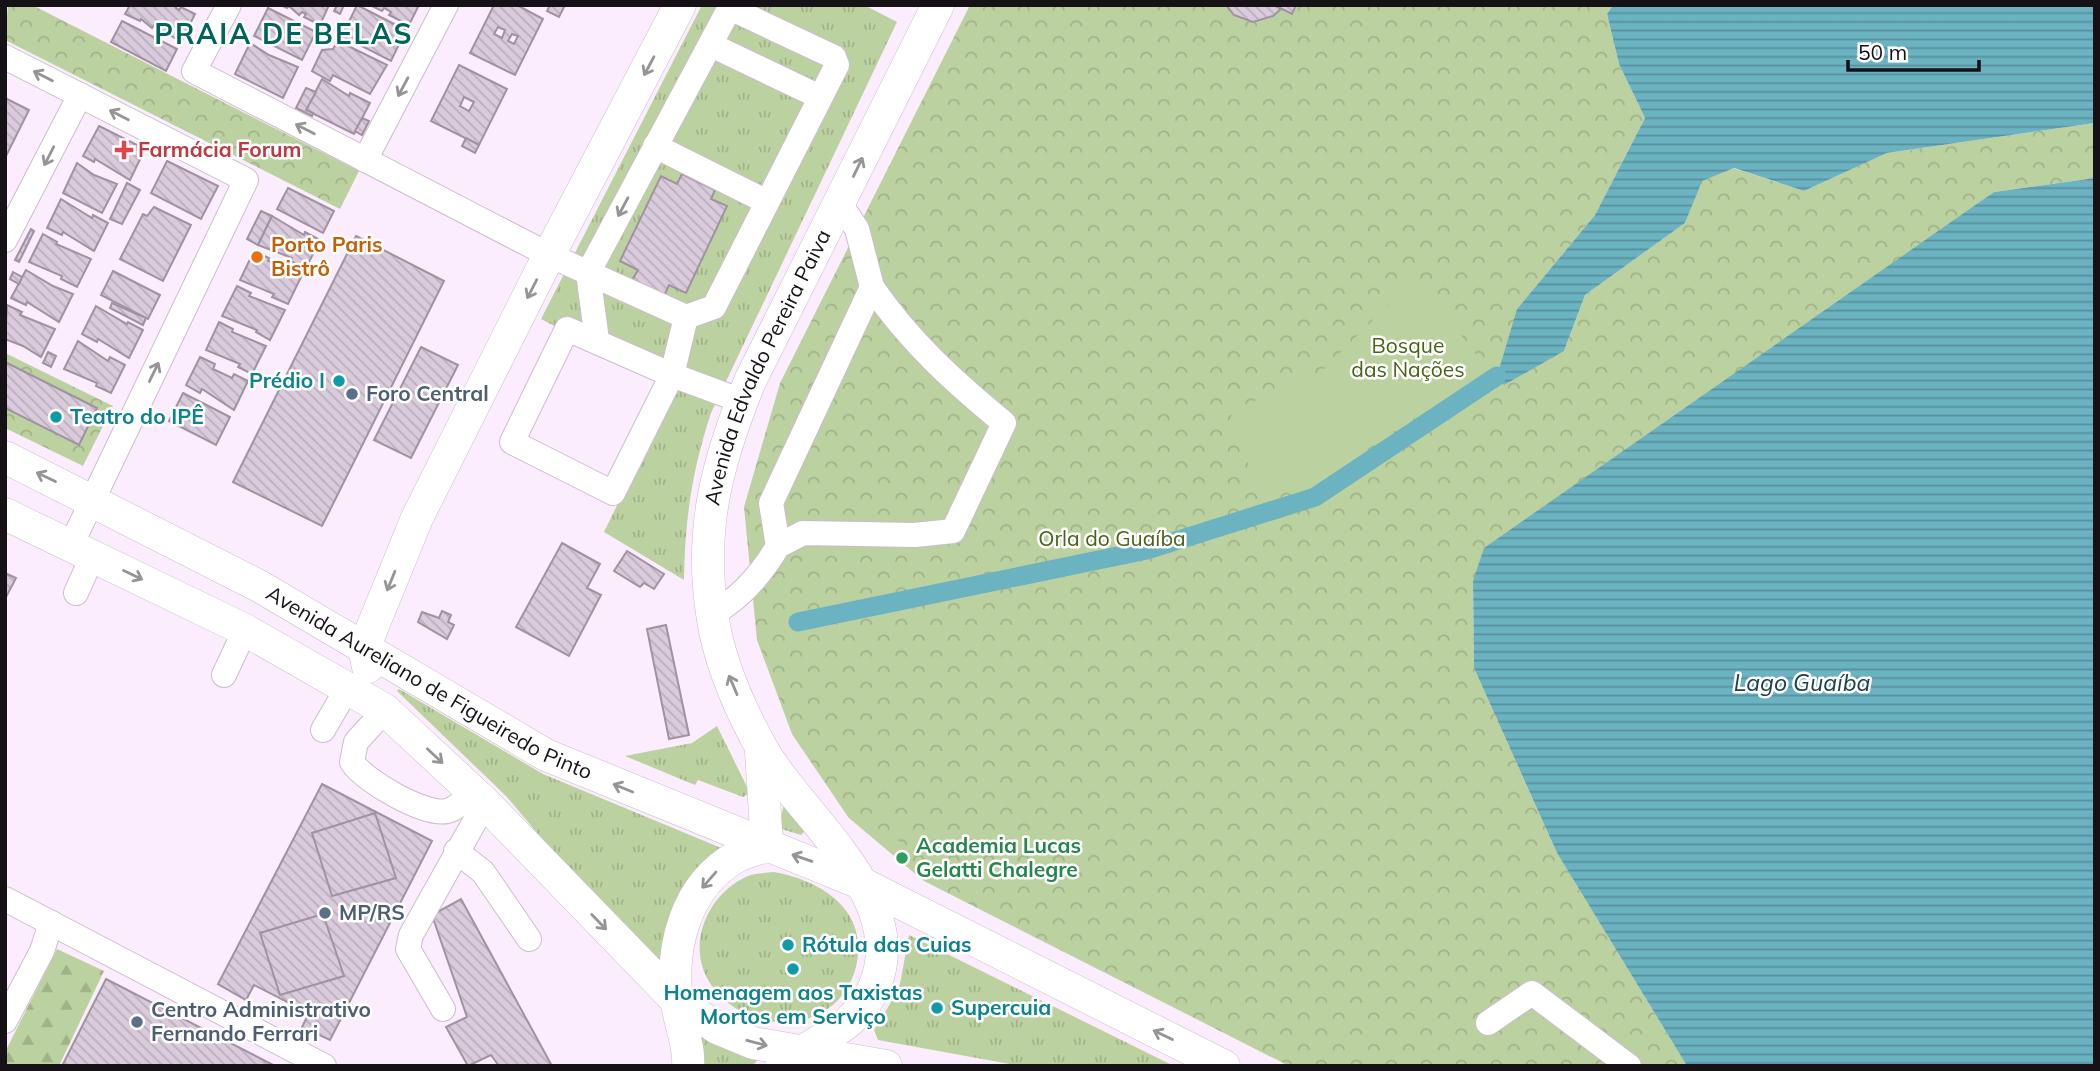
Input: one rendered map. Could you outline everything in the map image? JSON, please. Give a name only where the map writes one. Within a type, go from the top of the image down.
[{"type":"main road","points":[[385,710],[370,679],[364,648],[417,518],[549,255],[680,5]]},
{"type":"main road","name":"Avenida Edvaldo Pereira Paiva","points":[[790,1059],[842,1029],[865,1005],[876,983],[881,956],[879,922],[864,885],[786,785],[761,747],[729,678],[712,614],[707,551],[710,506],[725,442],[742,401],[939,5]]},
{"type":"main road","name":"Avenida Aureliano de Figueiredo Pinto","points":[[5,457],[259,586],[545,755],[767,846],[811,861],[864,885]]},
{"type":"main road","name":"Avenida Aureliano de Figueiredo Pinto","points":[[5,514],[245,630],[385,710],[479,797],[677,1001]]},
{"type":"main road","name":"Avenida Edvaldo Pereira Paiva","points":[[761,747],[767,846]]},
{"type":"main road","points":[[688,1066],[677,1001],[677,953],[683,922],[694,898],[712,874],[737,856],[767,846]]},
{"type":"main road","name":"Avenida Edvaldo Pereira Paiva","points":[[864,885],[1224,1066]]},
{"type":"main road","points":[[677,1001],[717,1028],[790,1059],[886,1066]]},
{"type":"street","points":[[229,5],[194,71],[549,255],[588,273],[686,317],[714,307],[765,201],[837,65],[834,57],[734,10],[727,13],[588,273],[597,340]]},
{"type":"street","points":[[365,160],[446,5]]},
{"type":"street","points":[[711,45],[820,97]]},
{"type":"street","points":[[5,57],[246,180],[93,500],[76,593]]},
{"type":"street","points":[[5,240],[80,95]]},
{"type":"street","points":[[655,146],[765,201]]},
{"type":"street","points":[[712,614],[736,601],[764,569],[778,546],[803,533],[915,536],[953,531],[1004,423],[934,364],[900,327],[872,287],[857,229],[840,204]]},
{"type":"street","points":[[778,546],[771,503],[872,287]]},
{"type":"street","points":[[686,317],[673,375],[613,493],[514,445],[512,438],[564,331],[571,329],[673,375],[742,401]]},
{"type":"street","points":[[224,675],[245,630]]},
{"type":"street","points":[[323,730],[348,687]]},
{"type":"street","points":[[385,710],[356,742],[352,762],[358,772],[422,809],[437,813],[451,811],[479,797]]},
{"type":"street","points":[[443,1009],[408,949],[411,935],[456,851],[479,797]]},
{"type":"street","points":[[456,851],[483,872],[529,939]]},
{"type":"street","points":[[5,899],[324,1066]]},
{"type":"street","points":[[5,1021],[42,951],[51,923]]},
{"type":"street","points":[[1488,1023],[1532,993],[1629,1066]]},
{"type":"green space","points":[[8,5],[32,5],[359,171],[340,209],[5,40]]},
{"type":"green space","points":[[702,5],[864,5],[897,22],[711,413],[691,495],[684,580],[604,532],[674,389],[541,319]]},
{"type":"green space","name":"Orla do Guaíba","points":[[970,5],[1613,5],[1607,14],[1619,64],[1645,118],[1595,215],[1517,309],[1564,351],[1585,295],[1685,223],[1701,181],[1733,168],[1804,191],[1887,153],[2095,123],[2095,178],[1994,192],[1473,581],[1474,668],[1557,853],[1687,1066],[1289,1066],[924,881],[848,817],[792,734],[757,640],[744,507],[780,383]]},
{"type":"green space","name":"Bosque das Nações","points":[[1415,278],[1488,369],[1319,481],[1260,497],[1230,411],[1317,376]]},
{"type":"green space","name":"Teatro do IPÊ","points":[[5,353],[113,406],[83,466],[5,428]]},
{"type":"green space","points":[[399,689],[543,774],[726,850],[661,964],[608,917],[506,796],[397,691]]},
{"type":"green space","points":[[717,726],[750,793],[743,797],[698,780],[695,785],[625,756],[692,743]]},
{"type":"green space","points":[[785,801],[805,831],[801,835],[778,828]]},
{"type":"green space","name":"Academia Lucas Gelatti Chalegre","points":[[848,817],[895,835],[924,881]]},
{"type":"green space","points":[[774,872],[791,876],[823,890],[847,912],[855,926],[857,962],[849,984],[835,1003],[820,1014],[802,1020],[766,1020],[748,1015],[732,1006],[707,978],[701,963],[701,933],[713,905],[735,883],[748,876]]},
{"type":"green space","points":[[909,935],[1174,1066],[1021,1066],[878,1040],[874,1030],[899,989]]},
{"type":"green space","points":[[57,949],[104,971],[59,1066],[5,1066],[5,1052]]},
{"type":"green space","points":[[702,1035],[759,1059],[752,1066],[696,1066],[697,1038]]},
{"type":"water","points":[[1613,5],[2095,5],[2095,123],[1887,153],[1804,191],[1734,168],[1702,181],[1685,223],[1585,295],[1564,351],[1504,385],[1497,376],[1517,309],[1595,215],[1645,118],[1619,64],[1607,14]]},
{"type":"water","name":"Lago Guaíba","points":[[2095,178],[2095,1066],[1687,1066],[1557,853],[1474,668],[1473,581],[1484,548],[1994,192]]},
{"type":"building","points":[[130,5],[177,5],[179,10],[181,7],[195,14],[181,42],[154,25],[152,28],[141,19],[140,21],[125,14]]},
{"type":"building","points":[[281,5],[329,5],[320,25],[304,17],[306,14],[302,12],[299,15],[289,6],[287,8]]},
{"type":"building","points":[[337,5],[344,5],[340,14],[334,11]]},
{"type":"building","points":[[357,5],[406,30],[391,61],[342,36]]},
{"type":"building","points":[[370,5],[419,5],[409,25],[389,15],[391,12],[384,8],[382,11]]},
{"type":"building","points":[[494,5],[517,5],[543,19],[515,75],[470,53]],"holes":[[[498,27],[505,30],[502,38],[494,34]],[[512,34],[518,36],[514,44],[508,41]]]},
{"type":"building","points":[[550,5],[565,5],[559,17],[547,11]]},
{"type":"building","points":[[1226,5],[1274,5],[1281,9],[1273,16],[1253,22],[1234,15]]},
{"type":"building","points":[[1274,5],[1296,5],[1292,14]]},
{"type":"building","points":[[268,8],[316,32],[302,60],[254,36]]},
{"type":"building","points":[[122,21],[177,49],[166,71],[111,42]]},
{"type":"building","points":[[338,41],[387,65],[370,94],[333,75],[330,81],[312,71],[322,50],[333,49]]},
{"type":"building","points":[[250,43],[269,55],[298,67],[283,98],[235,74]]},
{"type":"building","points":[[459,65],[507,89],[479,145],[431,121]],"holes":[[[464,97],[474,102],[469,111],[460,106]]]},
{"type":"building","points":[[322,79],[349,96],[350,93],[370,103],[354,134],[306,110]]},
{"type":"building","points":[[306,88],[316,92],[306,110],[313,113],[312,116],[296,108]]},
{"type":"building","points":[[5,98],[29,110],[5,158]]},
{"type":"building","points":[[362,118],[369,121],[362,135],[355,131]]},
{"type":"building","points":[[99,126],[145,149],[130,180],[95,159],[94,162],[83,156]]},
{"type":"building","points":[[466,138],[479,145],[475,153],[462,146]]},
{"type":"building","points":[[167,161],[218,186],[201,219],[151,193]]},
{"type":"building","points":[[77,163],[94,175],[117,184],[102,213],[63,193]]},
{"type":"building","points":[[682,174],[715,190],[711,199],[727,206],[686,293],[669,285],[664,296],[632,280],[638,270],[620,261],[661,176],[677,184]]},
{"type":"building","points":[[127,183],[140,190],[122,224],[110,219]]},
{"type":"building","points":[[288,188],[334,211],[323,233],[277,209]]},
{"type":"building","points":[[61,199],[92,218],[93,215],[108,223],[94,251],[63,232],[62,235],[47,228]]},
{"type":"building","points":[[154,207],[191,225],[163,281],[120,259],[143,214],[147,216]]},
{"type":"building","points":[[261,211],[272,216],[258,245],[247,239]]},
{"type":"building","points":[[272,216],[304,235],[305,232],[320,240],[306,268],[290,261],[292,258],[258,245]]},
{"type":"building","points":[[31,229],[34,231],[19,262],[15,260]]},
{"type":"building","points":[[43,234],[57,242],[56,244],[91,259],[77,287],[61,279],[62,276],[29,262]]},
{"type":"building","name":"Prédio I","points":[[356,236],[444,281],[322,526],[233,482]]},
{"type":"building","points":[[254,251],[269,258],[268,261],[302,275],[288,304],[272,297],[274,294],[240,280]]},
{"type":"building","points":[[26,270],[73,294],[59,322],[27,302],[26,305],[11,298]]},
{"type":"building","points":[[113,271],[160,295],[148,319],[101,295]]},
{"type":"building","points":[[13,272],[22,277],[19,284],[10,279]]},
{"type":"building","points":[[237,286],[251,293],[249,296],[285,310],[270,340],[256,332],[257,330],[222,316]]},
{"type":"building","points":[[112,303],[146,318],[143,325],[110,308]]},
{"type":"building","points":[[7,305],[22,312],[20,315],[55,329],[41,357],[5,339]]},
{"type":"building","points":[[96,306],[143,330],[129,358],[98,339],[97,342],[82,334]]},
{"type":"building","points":[[219,322],[233,329],[232,332],[266,346],[252,374],[238,367],[240,364],[206,350]]},
{"type":"building","points":[[78,341],[108,361],[110,357],[125,365],[111,393],[96,386],[97,383],[64,369]]},
{"type":"building","points":[[421,347],[458,365],[411,458],[374,440]]},
{"type":"building","points":[[48,352],[56,356],[51,367],[43,363]]},
{"type":"building","points":[[200,357],[215,364],[213,369],[232,378],[234,374],[248,381],[234,410],[202,389],[200,393],[186,385]]},
{"type":"building","points":[[5,362],[97,408],[79,445],[5,408]]},
{"type":"building","points":[[183,393],[230,417],[216,445],[169,421]]},
{"type":"building","points":[[562,543],[600,564],[587,588],[601,595],[569,656],[516,627]]},
{"type":"building","points":[[627,551],[664,574],[654,589],[644,583],[640,587],[614,571]]},
{"type":"building","points":[[5,573],[16,578],[5,599]]},
{"type":"building","points":[[442,611],[451,615],[448,622],[454,625],[447,639],[418,622],[422,612],[439,618]]},
{"type":"building","points":[[666,625],[689,735],[669,739],[647,629]]},
{"type":"building","name":"MP/RS","points":[[322,784],[432,841],[330,1040],[302,1027],[309,1013],[254,985],[246,1000],[218,984]]},
{"type":"building","points":[[375,813],[396,878],[332,896],[312,833]]},
{"type":"building","points":[[461,899],[552,1066],[499,1066],[491,1055],[468,1066],[446,1027],[467,1017],[432,915]]},
{"type":"building","points":[[323,914],[344,976],[280,995],[260,933]]},
{"type":"building","name":"Centro Administrativo Fernando Ferrari","points":[[106,979],[275,1066],[62,1066]]},
{"type":"waterway","points":[[798,622],[1147,550],[1315,497],[1497,376]]},
{"type":"place","name":"Farmácia Forum","points":[[124,150]]},
{"type":"place","name":"Porto Paris Bistrô","points":[[257,257]]},
{"type":"place","name":"Prédio I","points":[[339,381]]},
{"type":"place","name":"Foro Central","points":[[352,394]]},
{"type":"place","name":"Teatro do IPÊ","points":[[56,417]]},
{"type":"place","name":"Academia Lucas Gelatti Chalegre","points":[[902,858]]},
{"type":"place","name":"MP/RS","points":[[325,913]]},
{"type":"place","name":"Rótula das Cuias","points":[[788,945]]},
{"type":"place","name":"Homenagem aos Taxistas Mortos em Serviço","points":[[793,969]]},
{"type":"place","name":"Supercuia","points":[[937,1008]]},
{"type":"place","name":"Centro Administrativo Fernando Ferrari","points":[[137,1022]]},
{"type":"district","name":"PRAIA DE BELAS","points":[[284,34]]}]
